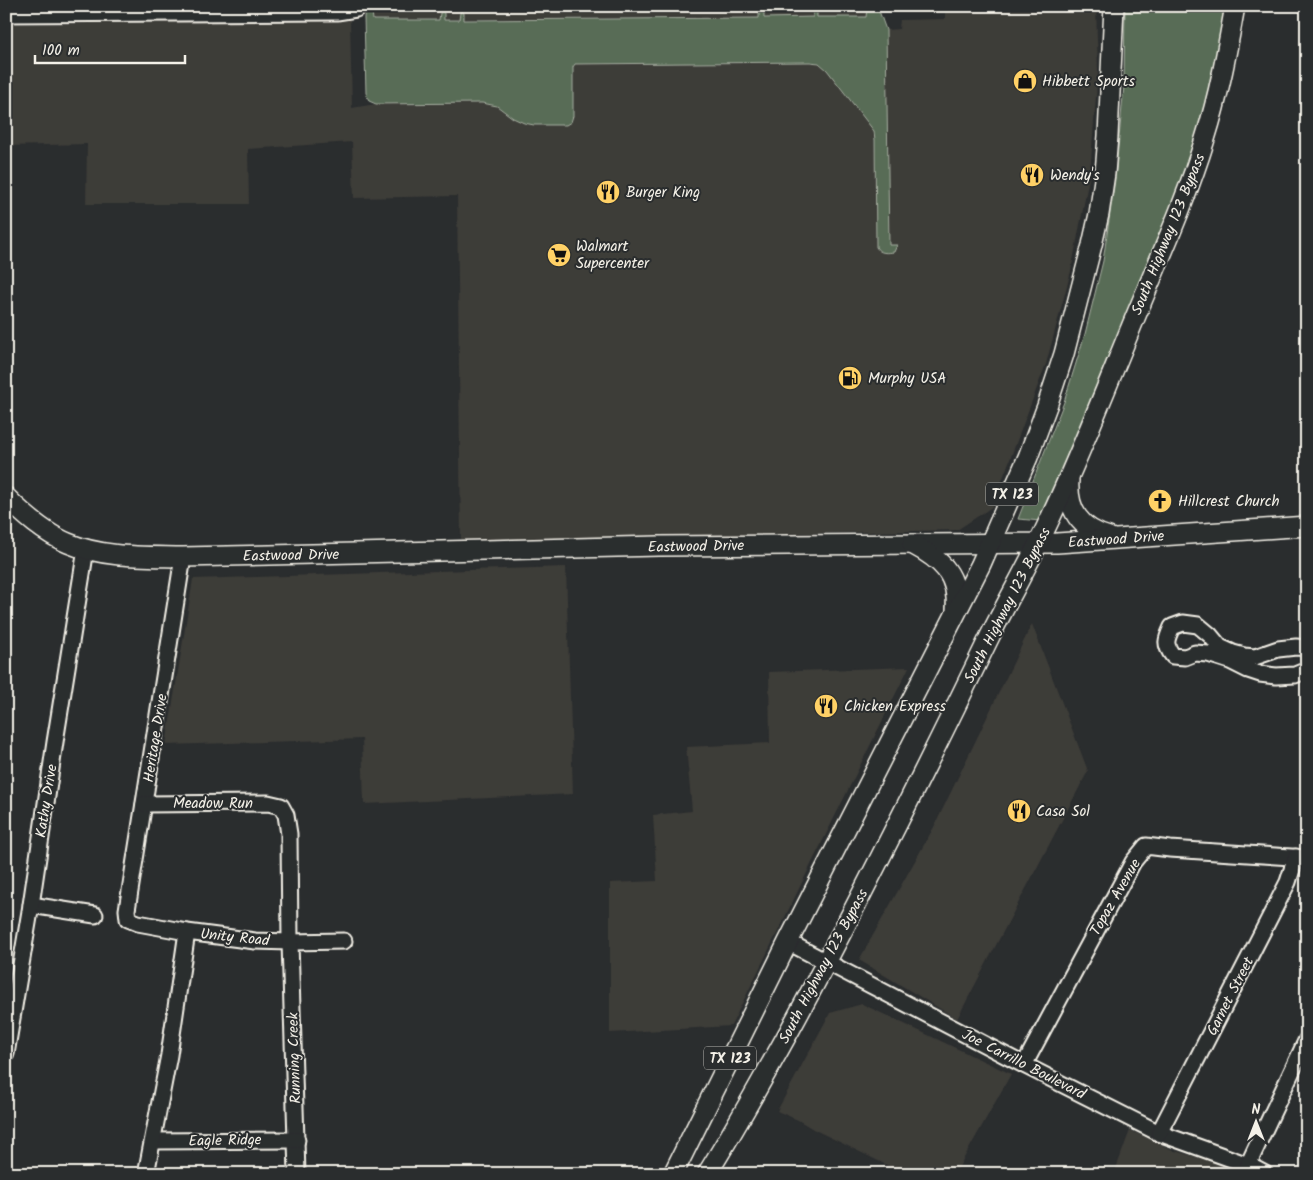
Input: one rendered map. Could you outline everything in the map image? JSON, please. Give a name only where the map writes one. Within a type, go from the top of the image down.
[{"type":"main road","name":"TX 123","points":[[674,1174],[788,942],[956,614],[991,543],[1028,457],[1064,354],[1098,214],[1106,163],[1114,6]]},
{"type":"main road","name":"South Highway 123 Bypass","points":[[707,1174],[736,1128],[827,962],[1048,523],[1180,212],[1206,137],[1218,93],[1235,6]]},
{"type":"main road","points":[[1069,475],[1068,489],[1070,500],[1077,517],[1092,531],[1115,539]]},
{"type":"main road","name":"Eastwood Drive","points":[[6,497],[20,512],[67,543],[86,549],[125,555],[182,557],[643,546],[1038,543],[1307,526]]},
{"type":"main road","points":[[911,543],[935,557],[949,573],[956,591],[956,614]]},
{"type":"street","points":[[6,14],[49,10],[337,12],[356,9]]},
{"type":"street","name":"Kathy Drive","points":[[6,1054],[86,549]]},
{"type":"street","name":"Heritage Drive","points":[[128,919],[127,910],[182,557]]},
{"type":"street","points":[[1307,648],[1278,649],[1255,656],[1232,657],[1248,670],[1260,674],[1276,676],[1295,675],[1307,670]]},
{"type":"street","name":"Meadow Run","points":[[144,804],[268,803],[281,806]]},
{"type":"street","name":"Running Creek","points":[[281,806],[286,815],[289,834],[290,942],[297,1174]]},
{"type":"street","name":"Topaz Avenue","points":[[1024,1065],[1133,862],[1146,846],[1301,857]]},
{"type":"street","name":"Garnet Street","points":[[1159,1133],[1301,857]]},
{"type":"street","points":[[31,905],[95,915]]},
{"type":"street","name":"Unity Road","points":[[128,919],[138,923],[187,932],[254,941],[344,941]]},
{"type":"street","points":[[146,1174],[169,1055],[187,932]]},
{"type":"street","name":"Joe Carrillo Boulevard","points":[[788,942],[1159,1133],[1248,1165],[1265,1174]]},
{"type":"street","points":[[1248,1165],[1307,1039]]},
{"type":"street","name":"Eagle Ridge","points":[[153,1141],[297,1140]]},
{"type":"shaded area","points":[[364,6],[878,6],[878,17],[363,20]]},
{"type":"shaded area","points":[[945,6],[1096,6],[1098,71],[1090,173],[1071,271],[1046,364],[992,507],[957,530],[461,542],[457,196],[354,198],[352,142],[248,149],[249,204],[86,204],[87,144],[6,146],[6,24],[350,20],[352,108],[376,104],[482,103],[497,106],[513,118],[573,115],[573,67],[575,64],[819,63],[827,70],[874,131],[878,250],[889,252],[896,245],[889,245],[886,30],[899,29],[900,20],[945,19]]},
{"type":"shaded area","points":[[566,567],[573,794],[364,804],[362,739],[166,745],[193,579]]},
{"type":"shaded area","points":[[1032,624],[1088,771],[957,1019],[859,960],[934,827]]},
{"type":"shaded area","points":[[909,667],[731,1026],[610,1033],[610,883],[657,881],[653,815],[692,811],[686,747],[770,743],[769,672]]},
{"type":"shaded area","points":[[862,1004],[1011,1074],[955,1174],[905,1174],[777,1111],[830,1013]]},
{"type":"shaded area","points":[[1130,1130],[1175,1151],[1204,1159],[1244,1174],[1114,1174]]},
{"type":"green space","points":[[1125,6],[1227,6],[1224,30],[1203,120],[1168,219],[1041,521],[1018,519],[1064,402],[1085,334],[1103,261],[1115,180],[1124,86]]},
{"type":"green space","points":[[761,8],[764,10],[764,18],[813,17],[814,8],[817,10],[817,17],[866,17],[867,8],[878,8],[886,30],[889,245],[897,245],[894,252],[882,252],[876,247],[874,131],[827,70],[819,63],[575,64],[573,67],[573,116],[571,122],[566,125],[534,125],[524,123],[513,118],[497,106],[482,103],[376,104],[369,101],[366,93],[364,17],[369,11],[372,11],[373,20],[439,20],[442,11],[444,13],[444,20],[459,20],[461,11],[464,13],[464,20],[759,18],[759,10]]},
{"type":"place","name":"Hibbett Sports","points":[[1025,81]]},
{"type":"place","name":"Wendy's","points":[[1032,175]]},
{"type":"place","name":"Burger King","points":[[608,192]]},
{"type":"place","name":"Walmart Supercenter","points":[[559,255]]},
{"type":"place","name":"Murphy USA","points":[[850,378]]},
{"type":"place","name":"Hillcrest Church","points":[[1160,501]]},
{"type":"place","name":"Chicken Express","points":[[826,706]]},
{"type":"place","name":"Casa Sol","points":[[1019,811]]}]
